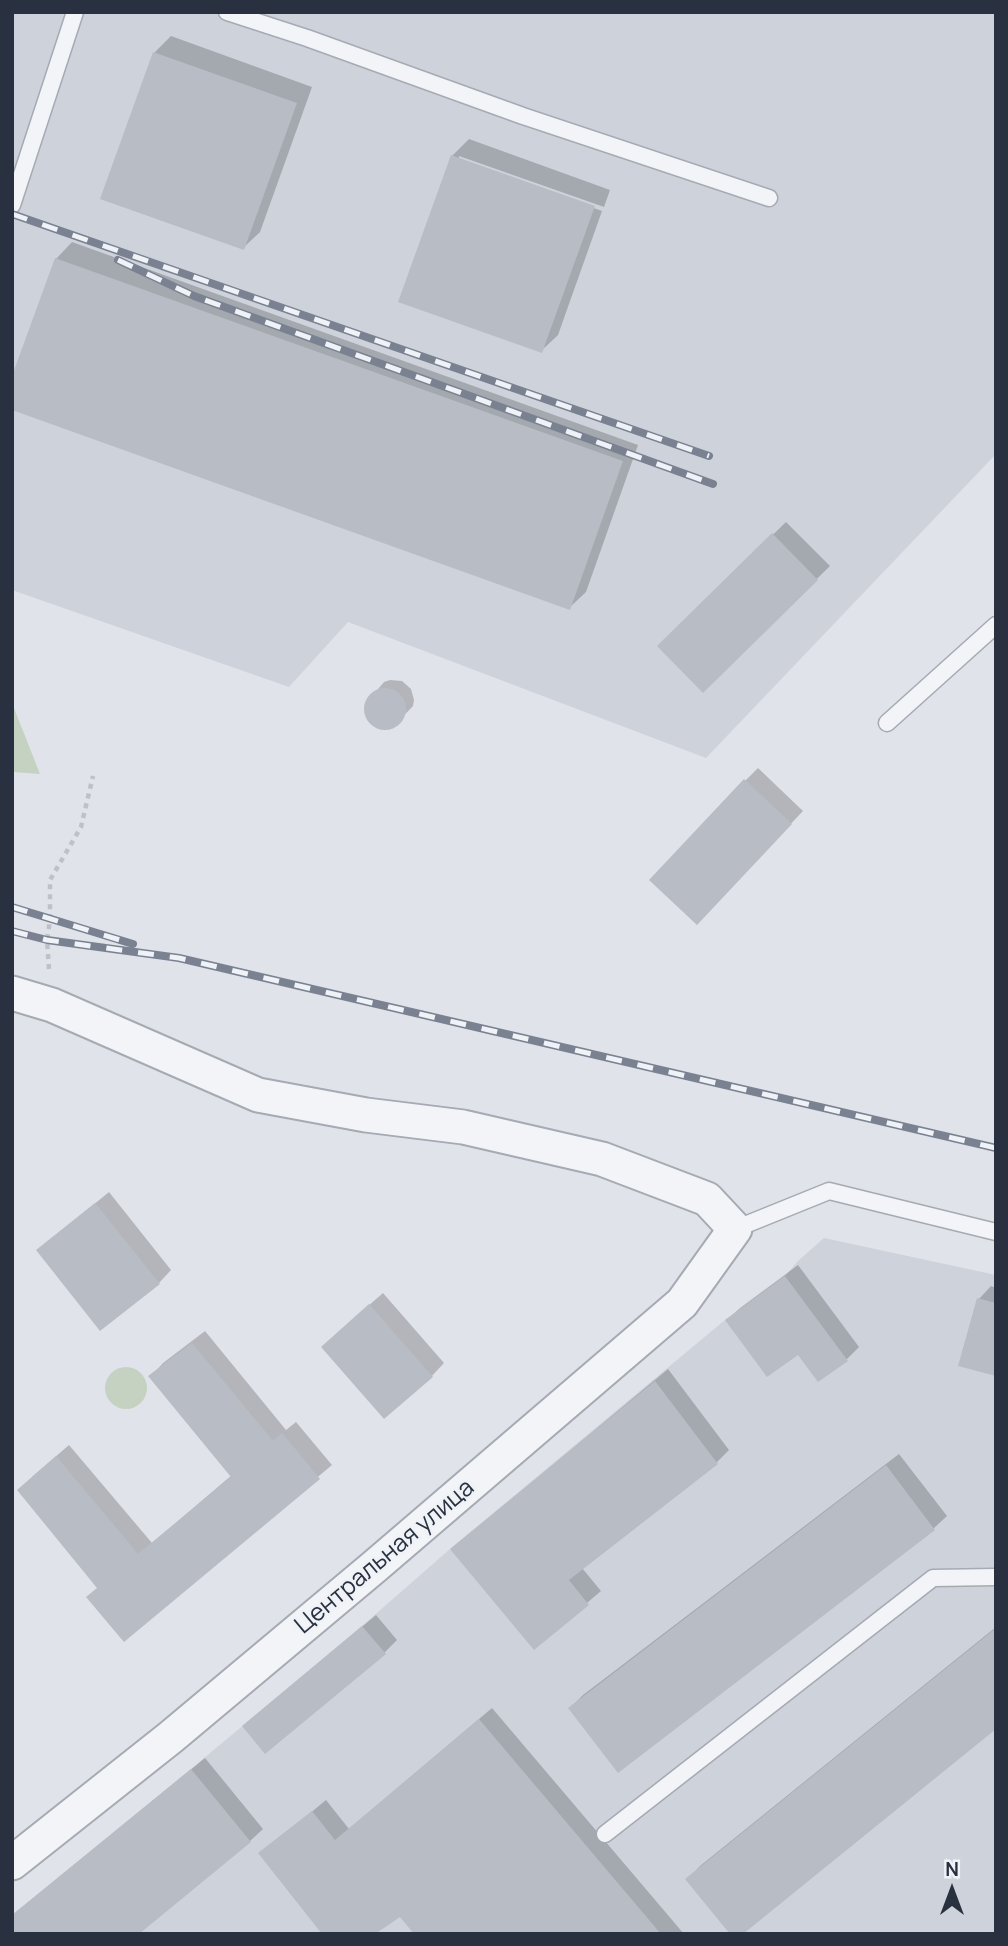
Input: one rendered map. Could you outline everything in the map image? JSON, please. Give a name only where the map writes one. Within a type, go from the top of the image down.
[{"type":"street","points":[[12,993],[52,1005],[258,1095],[366,1115],[463,1127],[602,1159],[707,1199],[735,1229]]},
{"type":"street","name":"Центральная улица","points":[[12,1863],[171,1737],[682,1303],[735,1229]]},
{"type":"lane","points":[[12,205],[75,12]]},
{"type":"lane","points":[[227,12],[523,116],[769,198]]},
{"type":"lane","points":[[887,723],[996,625]]},
{"type":"lane","points":[[735,1229],[829,1191],[996,1232]]},
{"type":"lane","points":[[605,1834],[933,1577],[996,1577]]},
{"type":"path","points":[[52,1005],[47,940],[50,880],[80,827],[93,776]]},
{"type":"shaded area","points":[[12,12],[996,12],[996,454],[706,758],[348,622],[289,687],[12,590]]},
{"type":"shaded area","points":[[824,1238],[996,1275],[996,1934],[12,1934],[12,1915],[191,1769],[725,1320],[785,1276]]},
{"type":"green space","points":[[12,703],[40,774],[12,772]]},
{"type":"green space","points":[[126,1367],[141,1373],[147,1388],[141,1403],[126,1409],[111,1403],[105,1388],[111,1373]]},
{"type":"building","points":[[153,52],[297,103],[244,250],[100,199]]},
{"type":"building","points":[[451,155],[595,206],[542,353],[398,302]]},
{"type":"building","points":[[55,258],[623,461],[570,610],[12,410],[12,376]]},
{"type":"building","points":[[772,533],[818,580],[703,693],[657,646]]},
{"type":"building","points":[[385,688],[400,694],[406,709],[400,724],[385,730],[370,724],[364,709],[370,694]]},
{"type":"building","points":[[744,779],[792,824],[697,925],[649,880]]},
{"type":"building","points":[[95,1203],[160,1284],[100,1331],[36,1250]]},
{"type":"building","points":[[785,1276],[848,1361],[818,1382],[798,1355],[767,1377],[725,1320]]},
{"type":"building","points":[[977,1298],[996,1303],[996,1376],[958,1366]]},
{"type":"building","points":[[369,1304],[433,1377],[384,1419],[321,1347]]},
{"type":"building","points":[[192,1343],[273,1441],[282,1433],[320,1479],[124,1642],[86,1597],[97,1588],[17,1490],[56,1456],[138,1554],[231,1477],[148,1376]]},
{"type":"building","points":[[655,1381],[718,1464],[569,1580],[589,1605],[534,1650],[450,1549]]},
{"type":"building","points":[[886,1465],[935,1530],[618,1773],[568,1708]]},
{"type":"building","points":[[362,1626],[386,1654],[265,1754],[242,1726]]},
{"type":"building","points":[[996,1628],[996,1729],[743,1934],[730,1934],[685,1879]]},
{"type":"building","points":[[479,1719],[661,1934],[414,1934],[400,1917],[375,1934],[322,1934],[258,1853],[312,1811],[335,1840]]},
{"type":"building","points":[[191,1769],[251,1842],[139,1934],[12,1934],[12,1915]]},
{"type":"railway","points":[[12,214],[709,456]]},
{"type":"railway","points":[[118,260],[194,296],[713,484]]},
{"type":"railway","points":[[12,907],[133,944]]},
{"type":"railway","points":[[12,931],[47,940],[179,958],[996,1148]]}]
